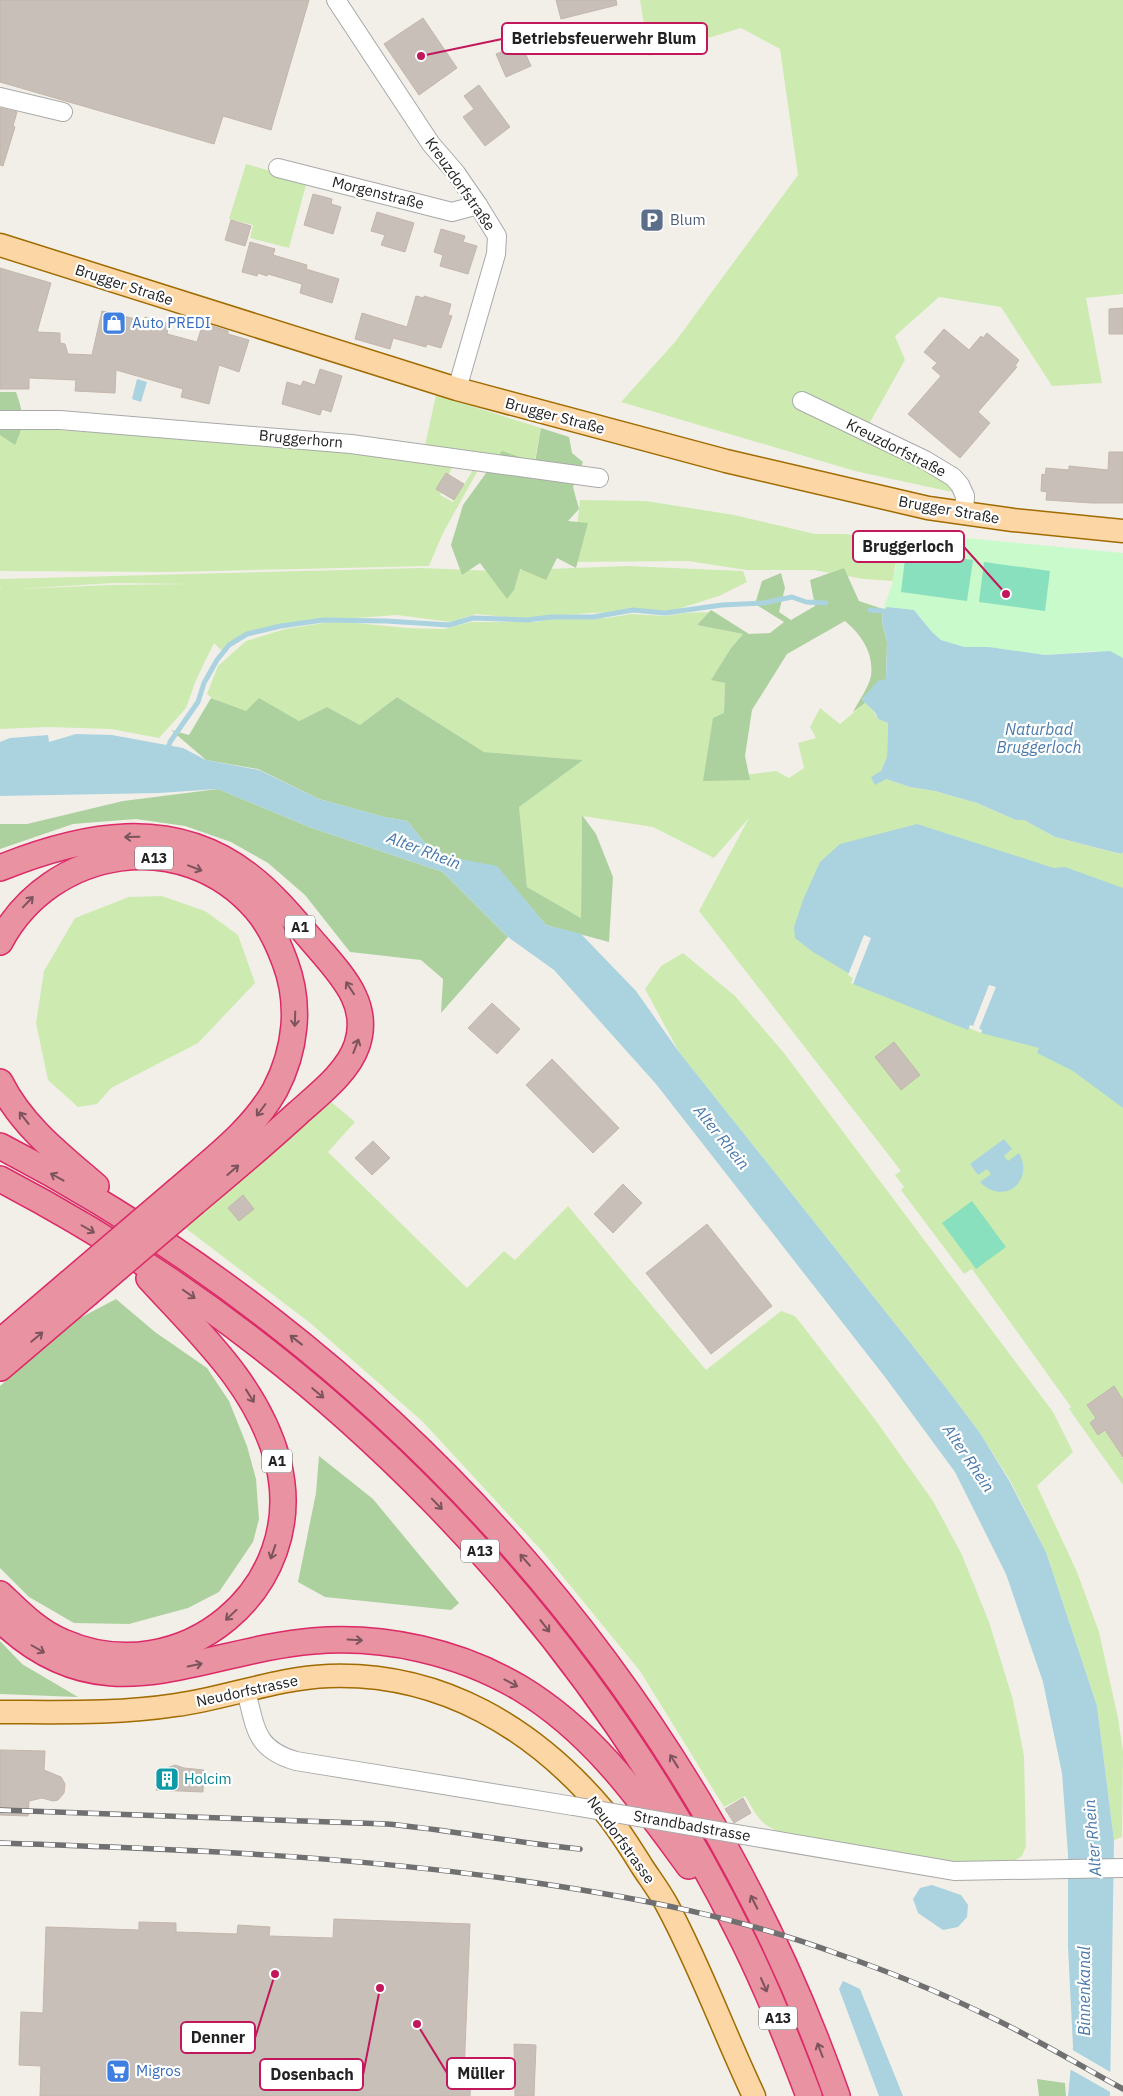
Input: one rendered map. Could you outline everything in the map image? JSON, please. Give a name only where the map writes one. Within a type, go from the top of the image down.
[{"type":"highway","name":"A1","points":[[0,868],[53,849],[108,838],[154,837],[199,848],[237,867],[270,894],[329,961],[353,993],[359,1010],[360,1031],[357,1045],[350,1060],[314,1099],[187,1196]]},
{"type":"highway","name":"A13","points":[[0,942],[11,922],[22,908],[50,884],[67,874],[86,865],[129,857],[150,857],[173,861],[206,872],[243,896],[262,918],[281,951],[294,990],[295,1023],[288,1056],[275,1089],[258,1114],[187,1196],[78,1289]]},
{"type":"highway","name":"A13","points":[[0,1082],[24,1119],[52,1149],[172,1249],[298,1341],[382,1413],[440,1468],[490,1521],[586,1634],[638,1705],[728,1853],[783,1964],[817,2042],[837,2096]]},
{"type":"highway","points":[[0,1146],[106,1205],[172,1249]]},
{"type":"highway","name":"A1","points":[[0,1179],[120,1247],[222,1357],[245,1388],[263,1419],[278,1463],[282,1488],[280,1521],[272,1555],[262,1577],[237,1610],[218,1626],[186,1644],[146,1654],[97,1652],[62,1642],[25,1618],[0,1594]]},
{"type":"highway","name":"A13","points":[[120,1247],[242,1333],[321,1396],[414,1481],[482,1552],[541,1620],[597,1694],[625,1735],[699,1856],[744,1941],[778,2015],[809,2096]]},
{"type":"highway","points":[[0,1342],[78,1289]]},
{"type":"highway","points":[[0,1368],[78,1289]]},
{"type":"highway","name":"A13","points":[[0,1619],[27,1642],[54,1658],[77,1667],[114,1673],[165,1670],[278,1646],[315,1641],[345,1640],[408,1646],[440,1654],[486,1671],[548,1707],[577,1730],[605,1757],[633,1790],[744,1941]]},
{"type":"main road","name":"Brugger Straße","points":[[0,244],[457,389],[726,461],[890,500],[964,514],[1123,530]]},
{"type":"main road","name":"Neudorfstrasse","points":[[0,1712],[104,1712],[177,1705],[246,1691],[288,1680],[328,1676],[384,1679],[449,1695],[500,1720],[533,1742],[570,1774],[605,1813],[666,1904],[706,1986],[754,2096]]},
{"type":"main road","name":"Neudorfstrasse","points":[[742,2072],[745,2096]]},
{"type":"street","name":"Kreuzdorfstraße","points":[[336,0],[431,144],[456,173],[497,236],[496,254],[457,389]]},
{"type":"street","points":[[0,97],[63,112]]},
{"type":"street","name":"Morgenstraße","points":[[278,168],[452,212],[478,205]]},
{"type":"street","name":"Kreuzdorfstraße","points":[[802,402],[925,460],[952,477],[960,485],[966,496],[964,514]]},
{"type":"street","name":"Bruggerhorn","points":[[0,420],[60,420],[351,444],[599,478]]},
{"type":"street","name":"Strandbadstrasse","points":[[246,1691],[257,1733],[263,1743],[278,1756],[296,1761],[954,1871],[1123,1868]]},
{"type":"green space","points":[[640,0],[1123,0],[1123,294],[1086,298],[1102,383],[1052,386],[1001,307],[939,297],[895,336],[905,360],[869,424],[848,413],[797,396],[792,403],[901,454],[953,488],[952,492],[855,471],[621,402],[675,342],[798,175],[780,49],[741,28],[649,56]]},
{"type":"green space","points":[[246,164],[307,181],[289,248],[250,238],[253,225],[229,219]]},
{"type":"green space","points":[[0,392],[16,392],[21,407],[22,425],[15,445],[0,435]]},
{"type":"green space","points":[[436,395],[541,428],[534,464],[424,450]]},
{"type":"green space","points":[[0,428],[42,429],[350,449],[454,463],[440,495],[453,502],[475,467],[478,470],[443,533],[429,566],[171,572],[0,571]]},
{"type":"green space","points":[[541,428],[569,437],[572,453],[583,462],[573,487],[579,509],[568,521],[588,523],[576,568],[557,558],[546,580],[520,569],[514,590],[507,599],[480,563],[462,575],[451,545],[463,505],[502,451],[535,462]]},
{"type":"green space","points":[[580,500],[646,501],[734,515],[815,534],[847,534],[898,545],[893,581],[864,579],[814,570],[746,570],[688,561],[573,562]]},
{"type":"green space","points":[[902,532],[1123,553],[1123,658],[1096,651],[1045,655],[988,647],[964,647],[941,640],[932,633],[919,615],[888,607],[883,611],[893,581]]},
{"type":"green space","points":[[906,551],[973,560],[967,601],[901,592]]},
{"type":"green space","points":[[984,562],[1050,571],[1045,611],[979,602]]},
{"type":"green space","points":[[627,566],[743,571],[747,582],[719,596],[675,610],[589,613],[524,619],[476,614],[450,622],[397,615],[302,622],[252,631],[221,650],[214,643],[196,680],[186,708],[159,738],[111,729],[47,727],[0,729],[0,589],[2,589],[0,588],[0,579],[420,568],[495,571]],"holes":[[[113,583],[192,584],[111,585],[16,589]]]},
{"type":"green space","points":[[844,568],[859,601],[883,609],[882,622],[887,642],[886,679],[862,699],[865,703],[853,712],[868,685],[871,676],[871,660],[866,646],[857,632],[845,621],[787,654],[752,710],[745,756],[750,780],[703,781],[713,718],[724,713],[725,683],[711,680],[731,648],[743,634],[697,625],[711,610],[749,634],[770,633],[784,622],[755,604],[762,581],[781,573],[785,588],[779,612],[791,620],[815,606],[810,580]]},
{"type":"green space","points":[[709,612],[697,625],[743,634],[731,648],[712,679],[725,683],[724,713],[704,780],[776,771],[789,778],[804,768],[798,743],[816,738],[810,727],[820,708],[840,724],[865,703],[872,708],[878,719],[888,723],[887,757],[881,771],[886,779],[910,787],[935,791],[977,803],[1016,820],[1024,820],[1055,837],[1120,854],[1123,852],[1123,1485],[1069,1409],[1071,1407],[972,1269],[964,1274],[901,1190],[904,1187],[895,1175],[901,1171],[699,911],[749,818],[714,858],[653,827],[582,816],[581,918],[527,887],[518,807],[582,760],[484,752],[397,697],[360,725],[327,707],[299,721],[259,699],[246,712],[212,698],[207,694],[218,666],[246,641],[285,629],[336,621],[407,628],[444,629],[471,622],[536,622],[554,618],[607,618],[631,614],[665,616]]},
{"type":"green space","points":[[397,697],[484,752],[583,760],[519,807],[527,887],[581,918],[582,815],[596,834],[613,877],[609,942],[546,925],[497,867],[434,854],[407,821],[384,817],[319,799],[258,769],[206,760],[171,730],[189,735],[211,698],[246,711],[259,698],[299,721],[327,707],[360,725]]},
{"type":"green space","points":[[218,789],[312,828],[443,872],[508,937],[441,1013],[443,979],[421,960],[350,952],[305,895],[268,863],[231,842],[185,826],[136,819],[73,824],[0,849],[0,824],[27,824],[123,801]]},
{"type":"green space","points":[[162,896],[205,911],[238,935],[255,983],[198,1043],[111,1088],[97,1104],[78,1107],[48,1080],[36,1023],[44,971],[75,918],[129,897]]},
{"type":"green space","points":[[683,953],[735,996],[784,1053],[1053,1412],[1073,1452],[1037,1486],[1077,1572],[1099,1632],[1118,1718],[1123,1752],[1122,1837],[1114,1840],[1097,1706],[1046,1552],[1011,1482],[980,1433],[679,1052],[645,989],[661,966]]},
{"type":"green space","points":[[329,1100],[355,1122],[328,1152],[467,1288],[504,1251],[515,1260],[568,1206],[706,1370],[781,1311],[795,1316],[874,1418],[933,1501],[962,1555],[989,1622],[1013,1700],[1024,1756],[1026,1846],[1022,1856],[1011,1863],[943,1861],[782,1833],[763,1822],[745,1796],[724,1807],[640,1671],[542,1551],[422,1421],[309,1322],[184,1227],[215,1203]]},
{"type":"green space","points":[[972,1201],[1006,1247],[976,1269],[942,1223]]},
{"type":"green space","points":[[116,1299],[155,1332],[207,1368],[229,1401],[247,1446],[256,1479],[259,1519],[253,1542],[219,1592],[188,1608],[129,1624],[74,1623],[29,1597],[0,1568],[0,1386],[76,1320]]},
{"type":"green space","points":[[319,1456],[373,1499],[459,1603],[451,1610],[325,1597],[298,1582],[316,1493]]},
{"type":"green space","points":[[0,1641],[22,1664],[78,1697],[0,1694]]},
{"type":"green space","points":[[1037,2079],[1065,2083],[1066,2096],[1039,2096]]},
{"type":"water","points":[[137,379],[147,382],[141,402],[132,399]]},
{"type":"water","name":"Naturbad Bruggerloch","points":[[887,607],[914,610],[941,640],[964,647],[989,647],[1045,655],[1110,651],[1123,658],[1123,852],[1121,854],[1055,837],[1024,820],[1016,820],[977,803],[935,791],[910,787],[886,779],[875,785],[871,777],[881,771],[887,757],[888,723],[878,719],[875,712],[862,699],[878,681],[886,679],[887,642],[882,622],[883,611]]},
{"type":"water","points":[[76,734],[112,735],[183,748],[206,760],[259,770],[319,799],[384,817],[407,821],[434,854],[497,866],[546,925],[581,934],[636,991],[679,1052],[947,1389],[980,1433],[1010,1482],[1046,1552],[1097,1706],[1114,1840],[1110,2096],[1068,2096],[1073,2047],[1068,1947],[1068,1854],[1062,1773],[1043,1682],[1006,1574],[955,1472],[885,1377],[656,1084],[554,970],[508,937],[443,872],[312,828],[218,789],[159,793],[0,796],[0,742],[10,738],[48,735],[49,742]]},
{"type":"water","points":[[917,824],[1054,868],[1065,867],[1123,888],[1123,1108],[1073,1071],[1037,1053],[1039,1048],[981,1033],[982,1030],[970,1025],[968,1030],[853,984],[855,977],[813,952],[795,938],[794,927],[803,900],[820,862],[840,844]]},
{"type":"water","points":[[1004,1139],[1012,1149],[1004,1156],[1008,1161],[1019,1153],[1023,1164],[1023,1173],[1020,1181],[1014,1187],[1007,1191],[998,1192],[989,1189],[980,1182],[991,1174],[987,1169],[978,1175],[970,1164]]},
{"type":"water","points":[[932,1885],[961,1895],[968,1905],[967,1917],[958,1927],[943,1930],[918,1913],[913,1899],[920,1888]]},
{"type":"water","points":[[843,1981],[860,1989],[903,2096],[879,2096],[839,1989]]},
{"type":"pier","points":[[864,935],[871,938],[853,984],[851,983],[853,978],[848,975]]},
{"type":"pier","points":[[989,985],[996,987],[979,1029],[982,1030],[981,1033],[969,1028],[970,1025],[973,1026]]},
{"type":"pier","points":[[1071,2049],[1112,2073],[1112,2093],[1068,2068]]},
{"type":"building","points":[[0,0],[309,0],[271,130],[223,116],[214,144],[0,82]]},
{"type":"building","points":[[556,0],[616,0],[617,5],[561,19]]},
{"type":"building","points":[[423,18],[457,68],[419,95],[384,44]]},
{"type":"building","points":[[521,44],[531,66],[506,77],[496,54]]},
{"type":"building","points":[[479,85],[510,127],[485,146],[463,117],[474,109],[464,96]]},
{"type":"building","points":[[0,108],[17,112],[13,126],[15,127],[3,166],[0,165]]},
{"type":"building","points":[[313,194],[332,199],[331,204],[341,207],[333,234],[304,225]]},
{"type":"building","points":[[377,212],[414,223],[405,252],[381,245],[385,235],[371,231]]},
{"type":"building","points":[[231,220],[251,226],[245,246],[225,240]]},
{"type":"building","points":[[441,229],[465,236],[463,242],[477,246],[468,274],[440,266],[443,255],[434,252]]},
{"type":"building","points":[[250,242],[275,249],[273,255],[307,265],[306,269],[339,279],[332,303],[300,293],[302,284],[268,274],[267,276],[258,273],[257,276],[242,272]]},
{"type":"building","points":[[0,268],[51,283],[37,332],[60,333],[60,343],[65,344],[68,354],[92,355],[102,311],[144,321],[145,317],[169,324],[167,334],[197,342],[203,323],[228,331],[228,334],[249,340],[239,372],[219,365],[209,404],[181,397],[183,389],[116,370],[115,393],[75,391],[76,380],[29,378],[29,389],[0,389]]},
{"type":"building","points":[[416,296],[424,298],[424,296],[451,304],[448,315],[452,316],[441,348],[427,344],[426,347],[393,338],[390,349],[355,339],[362,313],[407,327]]},
{"type":"building","points":[[1123,308],[1123,334],[1109,334],[1109,309]]},
{"type":"building","points":[[944,329],[969,350],[981,336],[983,338],[987,333],[1019,360],[1015,366],[1017,367],[978,412],[990,423],[960,458],[908,414],[941,376],[932,368],[937,363],[924,352]]},
{"type":"building","points":[[320,369],[342,376],[331,412],[322,409],[320,415],[282,404],[287,382],[301,386],[303,381],[315,385]]},
{"type":"building","points":[[1109,452],[1123,452],[1123,503],[1046,500],[1047,492],[1041,491],[1042,474],[1045,475],[1046,468],[1069,470],[1069,466],[1108,470]]},
{"type":"building","points":[[446,473],[464,484],[454,500],[436,489]]},
{"type":"building","points":[[492,1003],[520,1029],[497,1054],[468,1028]]},
{"type":"building","points":[[894,1042],[920,1075],[901,1090],[875,1057]]},
{"type":"building","points":[[552,1059],[619,1128],[593,1153],[526,1085]]},
{"type":"building","points":[[373,1141],[390,1158],[372,1175],[355,1158]]},
{"type":"building","points":[[623,1184],[642,1203],[613,1233],[594,1214]]},
{"type":"building","points":[[243,1195],[254,1209],[239,1221],[228,1208]]},
{"type":"building","points":[[707,1224],[772,1306],[711,1354],[646,1273]]},
{"type":"building","points":[[1114,1386],[1123,1400],[1123,1457],[1105,1430],[1098,1435],[1090,1423],[1096,1418],[1087,1405]]},
{"type":"building","points":[[0,1750],[45,1751],[44,1770],[61,1777],[65,1784],[64,1793],[58,1800],[53,1801],[42,1798],[29,1801],[28,1816],[0,1815]]},
{"type":"building","name":"Holcim","points":[[175,1765],[204,1770],[203,1792],[156,1790],[167,1768]]},
{"type":"building","points":[[743,1798],[751,1813],[734,1823],[725,1809]]},
{"type":"building","points":[[334,1919],[470,1924],[464,2075],[471,2075],[470,2096],[40,2096],[41,2066],[19,2065],[21,2012],[43,2013],[46,1927],[139,1930],[139,1922],[176,1923],[176,1932],[237,1934],[238,1925],[270,1927],[269,1936],[333,1938]]},
{"type":"building","points":[[514,2044],[536,2045],[534,2096],[515,2096]]},
{"type":"waterway","points":[[167,751],[170,742],[198,702],[204,683],[217,660],[229,645],[247,634],[281,626],[323,620],[449,625],[473,618],[527,620],[551,617],[593,617],[633,610],[665,613],[722,605],[763,603],[792,597],[806,602],[826,603]]},
{"type":"waterway","points":[[870,610],[883,611]]},
{"type":"railway","points":[[0,1810],[387,1824],[580,1849]]},
{"type":"railway","points":[[0,1843],[202,1851],[403,1866],[537,1883],[689,1911],[801,1941],[912,1982],[1002,2023],[1123,2089]]},
{"type":"place","name":"Betriebsfeuerwehr Blum","points":[[421,56]]},
{"type":"place","name":"Blum","points":[[652,220]]},
{"type":"place","name":"Auto PREDI","points":[[114,323]]},
{"type":"place","name":"Bruggerloch","points":[[1006,594]]},
{"type":"place","name":"Holcim","points":[[167,1779]]},
{"type":"place","name":"Denner","points":[[275,1974]]},
{"type":"place","name":"Dosenbach","points":[[380,1988]]},
{"type":"place","name":"Müller","points":[[417,2024]]},
{"type":"place","name":"Migros","points":[[118,2071]]},
{"type":"water label","name":"Alter Rhein","points":[[424,850]]},
{"type":"water label","name":"Alter Rhein","points":[[722,1137]]},
{"type":"water label","name":"Alter Rhein","points":[[969,1458]]},
{"type":"water label","name":"Alter Rhein","points":[[1092,1838]]},
{"type":"water label","name":"Binnenkanal","points":[[1084,1991]]}]
